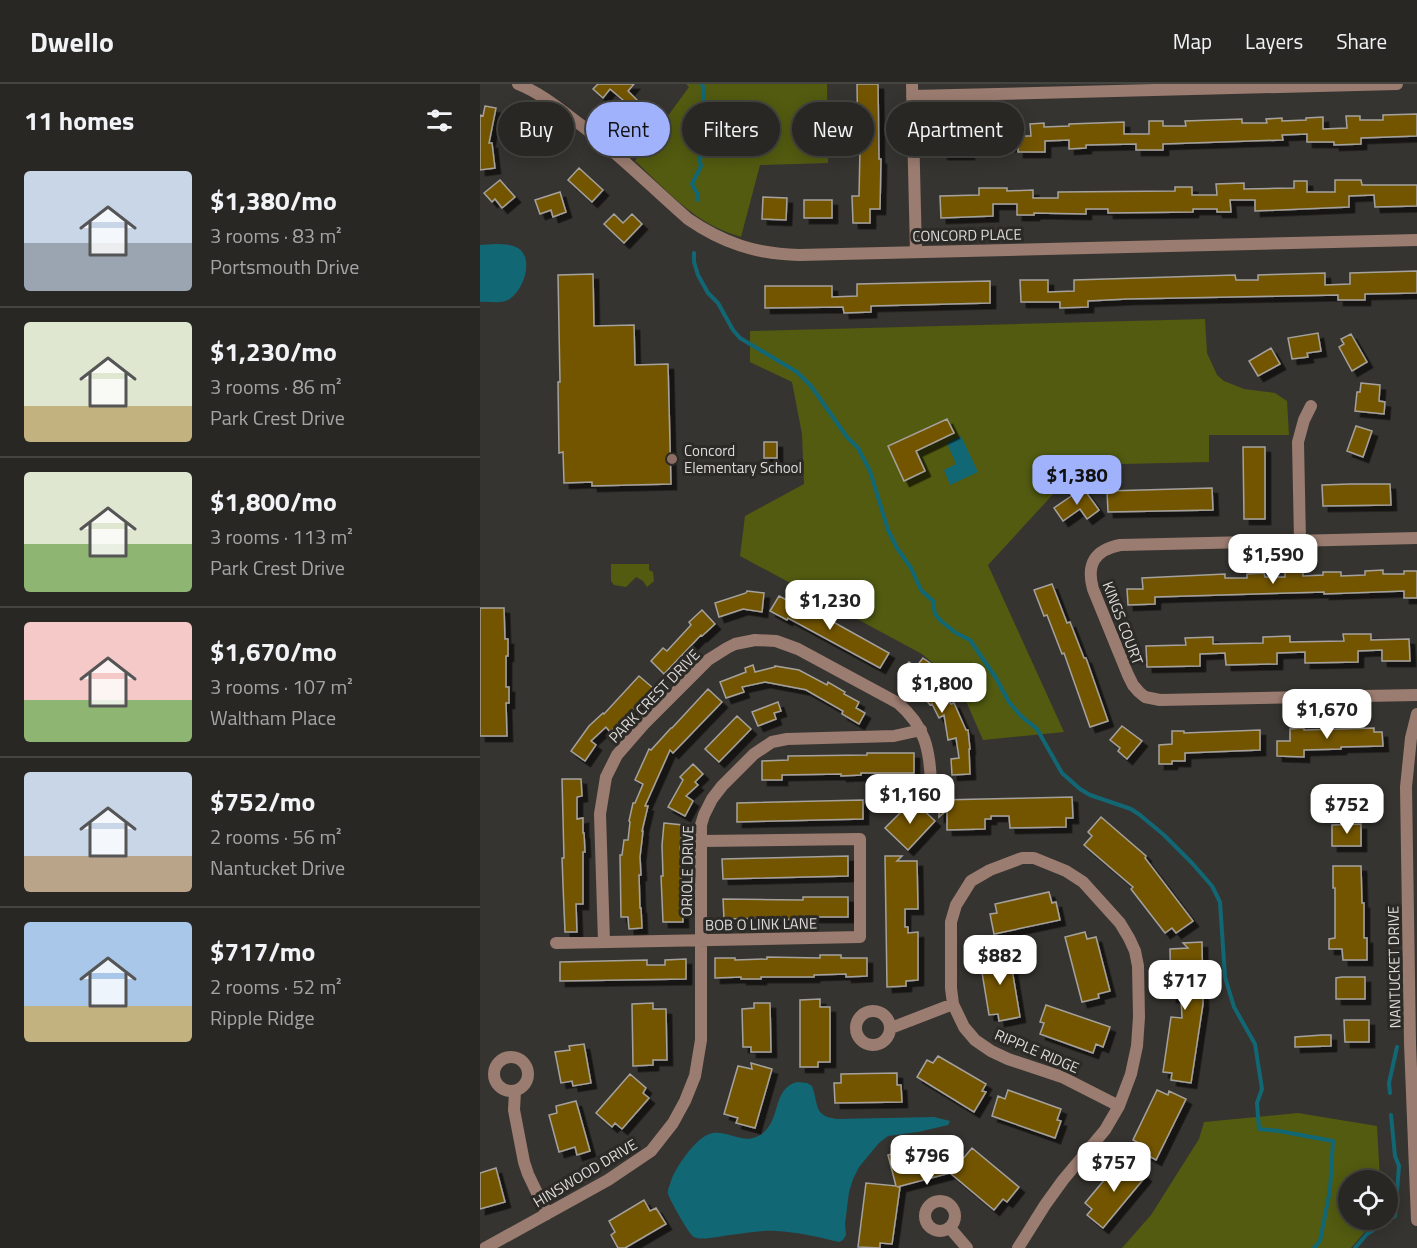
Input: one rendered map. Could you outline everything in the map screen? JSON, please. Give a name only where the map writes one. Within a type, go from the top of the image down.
[{"type":"street","name":"CONCORD PLACE","points":[[518,84],[550,102]]},
{"type":"street","points":[[916,252],[912,90],[1396,84]]},
{"type":"street","name":"CONCORD PLACE","points":[[574,120],[618,155],[688,219],[714,236],[754,250],[783,254],[916,252],[1417,240]]},
{"type":"street","points":[[1311,406],[1299,433],[1298,442],[1300,541],[1417,538]]},
{"type":"street","name":"KINGS COURT","points":[[1300,541],[1120,545],[1104,549],[1093,561],[1091,581],[1128,675],[1138,692],[1146,697],[1160,700],[1417,695]]},
{"type":"street","name":"PARK CREST DRIVE","points":[[604,942],[600,814],[604,786],[610,768],[617,755],[644,724],[708,660],[735,644],[766,640],[785,644],[824,662],[898,703],[906,709],[921,730],[930,760],[931,784]]},
{"type":"street","name":"NANTUCKET DRIVE","points":[[1417,714],[1411,738],[1406,788],[1410,1043],[1417,1221]]},
{"type":"street","name":"ORIOLE DRIVE","points":[[701,934],[701,825],[712,799],[754,754],[765,746],[787,739],[894,736],[921,730]]},
{"type":"street","name":"BOB O LINK LANE","points":[[556,943],[604,942],[701,934],[860,937],[860,838],[701,842]]},
{"type":"street","name":"RIPPLE RIDGE","points":[[1018,1248],[1045,1205],[1105,1130],[1119,1106],[1131,1074],[1137,1046],[1138,966],[1130,938],[1120,923],[1083,882],[1066,871],[1034,858],[1022,858],[990,870],[971,881],[956,905],[951,922],[951,988],[953,1004],[964,1027],[975,1040],[991,1051],[1062,1077],[1119,1106]]},
{"type":"street","name":"HINSWOOD DRIVE","points":[[485,1248],[622,1172],[651,1151],[679,1114],[695,1076],[701,1040],[701,934]]},
{"type":"street","points":[[891,1028],[953,1004]]},
{"type":"street","points":[[515,1091],[514,1110],[524,1162],[547,1214]]},
{"type":"street","points":[[950,1228],[967,1248]]},
{"type":"street","points":[[507,1236],[513,1248]]},
{"type":"green space","points":[[686,84],[827,84],[827,102],[792,102],[792,156],[828,156],[828,163],[760,165],[741,237],[704,221],[673,197],[635,161],[639,156],[670,156],[670,113],[689,87]]},
{"type":"green space","points":[[1205,319],[1207,353],[1217,375],[1224,381],[1244,389],[1275,393],[1287,401],[1289,435],[1209,435],[1209,462],[1080,465],[988,565],[1064,732],[983,740],[959,685],[922,654],[740,556],[745,516],[804,484],[802,434],[792,382],[750,362],[750,331]]},
{"type":"green space","points":[[611,564],[649,564],[654,581],[647,587],[636,577],[626,587],[614,585],[611,581]]},
{"type":"green space","points":[[1298,1113],[1377,1126],[1379,1170],[1338,1170],[1338,1230],[1366,1230],[1351,1248],[1122,1248],[1151,1215],[1199,1139],[1204,1122]]},
{"type":"water","points":[[480,245],[513,246],[523,253],[526,260],[525,275],[518,290],[508,300],[480,302]]},
{"type":"water","points":[[961,436],[978,472],[950,485],[944,470],[956,464],[947,443]]},
{"type":"water","points":[[797,1082],[812,1086],[820,1112],[829,1118],[934,1117],[950,1121],[948,1125],[888,1136],[879,1143],[859,1167],[853,1179],[845,1224],[846,1235],[839,1242],[776,1231],[707,1238],[694,1237],[684,1224],[668,1194],[673,1175],[681,1162],[691,1148],[707,1135],[719,1133],[750,1139],[764,1132],[774,1117],[783,1092]]},
{"type":"building","points":[[598,84],[634,84],[628,91],[639,102],[625,102],[610,89],[603,98],[593,89]]},
{"type":"building","points":[[857,84],[878,84],[880,209],[870,209],[870,223],[853,223],[852,196],[859,196],[860,156],[874,156],[874,102],[857,102]]},
{"type":"building","points":[[485,106],[496,108],[489,143],[492,143],[495,168],[480,170],[480,115],[483,116]]},
{"type":"building","points":[[1417,114],[1417,136],[1361,138],[1361,144],[1334,145],[1334,142],[1307,142],[1307,134],[1282,135],[1283,140],[1163,144],[1163,150],[1136,150],[1136,144],[1086,145],[1086,148],[1069,149],[1069,140],[1045,141],[1045,152],[1024,152],[1024,136],[1031,136],[1030,124],[1044,123],[1044,127],[1124,122],[1124,134],[1149,134],[1149,121],[1163,121],[1163,126],[1186,126],[1185,121],[1242,119],[1242,123],[1267,123],[1266,119],[1282,118],[1282,121],[1323,117],[1323,129],[1347,128],[1346,116],[1360,116],[1360,120],[1383,120],[1383,115]]},
{"type":"building","points":[[579,168],[603,190],[592,202],[568,180]]},
{"type":"building","points":[[500,180],[515,197],[502,208],[495,199],[492,202],[484,193]]},
{"type":"building","points":[[1335,180],[1361,180],[1362,185],[1417,185],[1417,206],[1375,207],[1374,195],[1349,196],[1349,207],[1255,211],[1255,200],[1230,200],[1231,212],[1217,212],[1217,209],[1193,209],[1193,212],[1108,213],[1108,209],[1086,209],[1086,214],[1017,215],[1017,204],[993,204],[993,216],[941,218],[940,196],[979,195],[979,188],[1007,188],[1007,191],[1033,190],[1033,198],[1058,198],[1058,192],[1175,191],[1175,187],[1192,187],[1192,195],[1217,195],[1216,184],[1244,183],[1244,189],[1294,188],[1294,181],[1307,181],[1307,192],[1335,192]]},
{"type":"building","points":[[560,192],[566,212],[553,217],[551,210],[540,214],[535,200]]},
{"type":"building","points":[[763,197],[787,198],[786,220],[762,219]]},
{"type":"building","points":[[804,200],[832,200],[832,218],[804,218]]},
{"type":"building","points":[[614,214],[623,223],[632,214],[642,224],[624,243],[604,224]]},
{"type":"building","points":[[1417,271],[1417,293],[1365,294],[1365,300],[1338,300],[1338,295],[1127,299],[1088,301],[1088,307],[1060,308],[1060,302],[1021,302],[1020,280],[1048,280],[1048,292],[1074,291],[1074,280],[1235,275],[1236,280],[1258,280],[1258,275],[1325,273],[1325,285],[1350,284],[1350,273]]},
{"type":"building","points":[[593,274],[594,326],[634,325],[635,365],[668,364],[671,484],[592,486],[592,482],[564,483],[563,452],[559,453],[558,275]]},
{"type":"building","points":[[990,281],[990,303],[871,306],[871,312],[844,313],[843,307],[765,308],[765,286],[832,286],[832,297],[857,296],[857,284]]},
{"type":"building","points":[[1318,333],[1321,351],[1307,353],[1308,357],[1292,359],[1288,338]]},
{"type":"building","points":[[1351,334],[1367,362],[1352,371],[1339,347],[1344,344],[1341,339]]},
{"type":"building","points":[[1271,348],[1280,364],[1258,376],[1249,361]]},
{"type":"building","points":[[1361,383],[1380,385],[1379,401],[1385,402],[1384,414],[1355,411],[1357,392],[1360,392]]},
{"type":"building","points":[[947,419],[954,433],[916,451],[925,471],[904,481],[888,446]]},
{"type":"building","points":[[1356,426],[1372,431],[1363,457],[1347,451]]},
{"type":"building","points":[[764,442],[777,442],[777,458],[764,458]]},
{"type":"building","points":[[1243,447],[1265,447],[1265,519],[1244,519]]},
{"type":"building","points":[[1390,484],[1391,505],[1323,506],[1322,485]]},
{"type":"building","points":[[1083,488],[1099,510],[1087,519],[1080,509],[1063,521],[1054,508]]},
{"type":"building","points":[[1212,488],[1213,510],[1108,512],[1107,491]]},
{"type":"building","points":[[1383,570],[1383,574],[1404,574],[1404,571],[1417,571],[1417,598],[1404,598],[1404,591],[1324,594],[1324,592],[1155,597],[1155,604],[1128,605],[1127,589],[1143,589],[1142,578],[1225,574],[1225,578],[1247,578],[1247,574],[1264,573],[1265,577],[1285,577],[1285,572],[1303,572],[1303,576],[1323,575],[1323,572],[1341,572],[1341,576],[1365,575],[1365,571]]},
{"type":"building","points":[[1052,584],[1067,623],[1070,622],[1084,658],[1086,658],[1108,721],[1090,727],[1064,653],[1062,654],[1047,615],[1044,616],[1034,590]]},
{"type":"building","points":[[747,591],[764,593],[762,612],[743,609],[719,617],[715,603]]},
{"type":"building","points":[[779,596],[800,607],[802,604],[889,653],[880,668],[788,618],[787,620],[770,611]]},
{"type":"building","points":[[480,608],[504,608],[505,639],[508,639],[508,656],[506,656],[506,687],[509,687],[509,703],[506,703],[507,736],[480,736]]},
{"type":"building","points":[[702,610],[715,624],[701,635],[664,674],[651,661],[663,648],[667,651],[691,625],[689,622]]},
{"type":"building","points":[[1343,634],[1371,634],[1371,640],[1409,639],[1410,661],[1382,661],[1382,650],[1358,651],[1358,662],[1305,663],[1305,652],[1277,653],[1277,664],[1226,665],[1225,653],[1200,654],[1200,666],[1147,667],[1146,646],[1186,645],[1185,638],[1213,637],[1213,644],[1263,643],[1263,637],[1290,636],[1290,642],[1344,641]]},
{"type":"building","points":[[923,658],[930,663],[923,672],[934,681],[951,704],[954,703],[968,730],[970,774],[952,775],[951,759],[959,758],[956,738],[948,740],[944,715],[939,718],[932,704],[930,705],[914,684],[912,687],[905,681],[909,677],[901,671],[909,662],[916,667]]},
{"type":"building","points":[[753,665],[755,672],[775,666],[799,670],[827,685],[828,682],[859,702],[856,708],[865,713],[859,724],[842,714],[843,711],[807,690],[765,682],[742,687],[744,692],[726,698],[720,682],[746,672],[745,668]]},
{"type":"building","points":[[639,676],[653,688],[623,721],[610,732],[606,727],[591,741],[596,745],[585,761],[571,751],[589,726],[604,714]]},
{"type":"building","points":[[708,689],[722,702],[673,753],[670,750],[645,806],[648,806],[642,831],[641,875],[639,875],[642,928],[629,929],[628,917],[621,917],[620,855],[622,855],[624,840],[628,840],[633,803],[643,784],[635,780],[649,749],[651,750]]},
{"type":"building","points":[[778,702],[781,711],[774,713],[776,719],[758,726],[752,712]]},
{"type":"building","points":[[737,716],[751,729],[719,762],[705,749]]},
{"type":"building","points":[[1122,726],[1142,741],[1127,759],[1118,751],[1120,748],[1110,740]]},
{"type":"building","points":[[1304,728],[1304,730],[1374,728],[1374,732],[1382,732],[1383,746],[1304,750],[1304,757],[1277,756],[1277,741],[1290,741],[1290,729]]},
{"type":"building","points":[[1260,730],[1260,750],[1185,753],[1185,761],[1159,764],[1159,745],[1172,744],[1172,731],[1184,731],[1184,733]]},
{"type":"building","points":[[867,753],[914,753],[914,773],[861,773],[861,775],[841,776],[841,774],[782,775],[782,780],[762,780],[762,761],[788,760],[788,756],[867,755]]},
{"type":"building","points":[[693,764],[703,774],[695,782],[698,785],[686,796],[693,801],[685,816],[668,807],[683,780],[680,777]]},
{"type":"building","points":[[562,779],[581,779],[582,796],[577,797],[577,819],[583,818],[585,852],[583,852],[583,904],[576,904],[577,932],[565,932]]},
{"type":"building","points":[[1336,796],[1366,796],[1366,807],[1336,807]]},
{"type":"building","points":[[1072,797],[1073,818],[1066,818],[1066,827],[1010,828],[1009,816],[991,816],[991,819],[985,819],[985,829],[947,830],[947,810],[939,817],[939,800]]},
{"type":"building","points":[[863,800],[863,819],[737,822],[737,803]]},
{"type":"building","points":[[913,800],[935,821],[908,850],[885,828]]},
{"type":"building","points":[[1101,817],[1146,856],[1145,858],[1193,921],[1176,933],[1172,928],[1165,933],[1131,889],[1133,887],[1084,845],[1092,836],[1088,832]]},
{"type":"building","points":[[664,823],[683,825],[680,850],[682,850],[683,869],[681,869],[683,922],[663,922],[661,876],[663,876]]},
{"type":"building","points":[[1361,824],[1361,846],[1332,846],[1332,825]]},
{"type":"building","points":[[848,856],[848,876],[723,879],[722,859]]},
{"type":"building","points":[[885,856],[902,856],[897,861],[917,861],[918,909],[905,909],[905,927],[908,927],[908,933],[918,932],[918,980],[906,981],[906,986],[887,987]]},
{"type":"building","points":[[1333,866],[1361,866],[1367,960],[1343,960],[1342,949],[1329,949],[1329,939],[1335,938]]},
{"type":"building","points":[[1049,892],[1052,903],[1056,902],[1060,920],[994,934],[990,914],[997,913],[995,904]]},
{"type":"building","points":[[803,897],[848,897],[848,917],[797,917],[797,919],[777,920],[776,918],[724,919],[723,899],[803,900]]},
{"type":"building","points":[[1085,932],[1087,939],[1096,937],[1110,991],[1098,994],[1099,998],[1082,1002],[1065,937]]},
{"type":"building","points":[[1202,942],[1203,1004],[1191,1083],[1171,1080],[1172,1073],[1163,1072],[1171,1017],[1182,1018],[1181,997],[1171,997],[1170,949],[1188,948],[1183,943]]},
{"type":"building","points":[[1009,951],[1020,1017],[999,1021],[998,1014],[989,1015],[980,960],[992,958],[991,954]]},
{"type":"building","points":[[820,955],[867,958],[867,976],[846,977],[846,974],[814,975],[814,977],[761,977],[761,979],[715,978],[715,958],[735,958],[735,960],[767,959],[767,957],[820,958]]},
{"type":"building","points":[[686,959],[686,979],[560,981],[560,962],[647,960],[647,965],[665,965],[665,960]]},
{"type":"building","points":[[1365,977],[1365,999],[1336,999],[1336,978]]},
{"type":"building","points":[[820,999],[820,1007],[830,1007],[830,1062],[818,1062],[818,1067],[800,1067],[800,1000]]},
{"type":"building","points":[[653,1003],[653,1009],[666,1009],[667,1060],[653,1060],[653,1065],[633,1066],[632,1004]]},
{"type":"building","points":[[754,1003],[770,1003],[771,1052],[751,1052],[751,1047],[743,1047],[742,1009],[754,1008]]},
{"type":"building","points":[[1046,1005],[1110,1027],[1103,1047],[1096,1044],[1093,1053],[1040,1034],[1044,1023],[1040,1022]]},
{"type":"building","points":[[1344,1020],[1369,1020],[1369,1042],[1345,1042]]},
{"type":"building","points":[[1331,1035],[1331,1046],[1295,1047],[1295,1037]]},
{"type":"building","points":[[584,1044],[591,1083],[573,1086],[572,1081],[561,1083],[555,1052],[570,1050],[569,1046]]},
{"type":"building","points":[[938,1056],[986,1084],[982,1091],[986,1092],[974,1112],[917,1077],[927,1060],[933,1063]]},
{"type":"building","points":[[751,1063],[772,1069],[755,1128],[736,1123],[738,1118],[724,1114],[738,1066],[752,1069]]},
{"type":"building","points":[[897,1073],[897,1085],[901,1085],[902,1102],[835,1103],[834,1083],[841,1083],[841,1074]]},
{"type":"building","points":[[630,1074],[646,1088],[643,1093],[649,1098],[622,1129],[615,1123],[612,1127],[596,1113]]},
{"type":"building","points":[[1008,1090],[1061,1109],[1057,1120],[1061,1121],[1055,1138],[992,1116],[998,1096],[1005,1099]]},
{"type":"building","points":[[1157,1090],[1168,1095],[1169,1091],[1186,1099],[1156,1160],[1138,1150],[1141,1144],[1133,1140]]},
{"type":"building","points":[[576,1101],[590,1151],[577,1155],[575,1147],[559,1152],[549,1115],[557,1113],[556,1106]]},
{"type":"building","points":[[948,1140],[956,1167],[972,1148],[1019,1187],[1007,1202],[1003,1199],[994,1210],[950,1173],[897,1187],[900,1187],[892,1244],[880,1243],[880,1248],[858,1247],[866,1183],[896,1186],[888,1155]]},
{"type":"building","points":[[1121,1160],[1130,1168],[1133,1165],[1146,1176],[1103,1228],[1087,1215],[1092,1209],[1085,1203]]},
{"type":"building","points":[[496,1168],[505,1202],[480,1209],[480,1173]]},
{"type":"building","points":[[644,1200],[650,1211],[656,1208],[666,1224],[625,1248],[618,1248],[611,1235],[615,1232],[609,1221]]},
{"type":"waterway","points":[[698,200],[692,184],[701,166],[699,158],[704,155],[706,149],[701,131],[704,90],[702,84]]},
{"type":"waterway","points":[[694,253],[698,275],[708,293],[718,303],[733,330],[740,338],[797,372],[811,386],[847,437],[858,448],[870,471],[888,530],[911,568],[921,590],[933,601],[935,614],[956,633],[970,640],[1009,702],[1037,729],[1062,773],[1090,795],[1131,809],[1140,815],[1164,835],[1212,886],[1220,902],[1225,977],[1234,1007],[1255,1044],[1262,1089],[1257,1103],[1259,1129],[1333,1141],[1330,1190],[1320,1241],[1314,1248]]},
{"type":"waterway","points":[[1390,1093],[1389,1083],[1397,1047]]},
{"type":"waterway","points":[[1355,1248],[1367,1234],[1395,1216],[1399,1166],[1395,1156],[1391,1115]]},
{"type":"place","name":"Concord Elementary School","points":[[672,459]]}]
